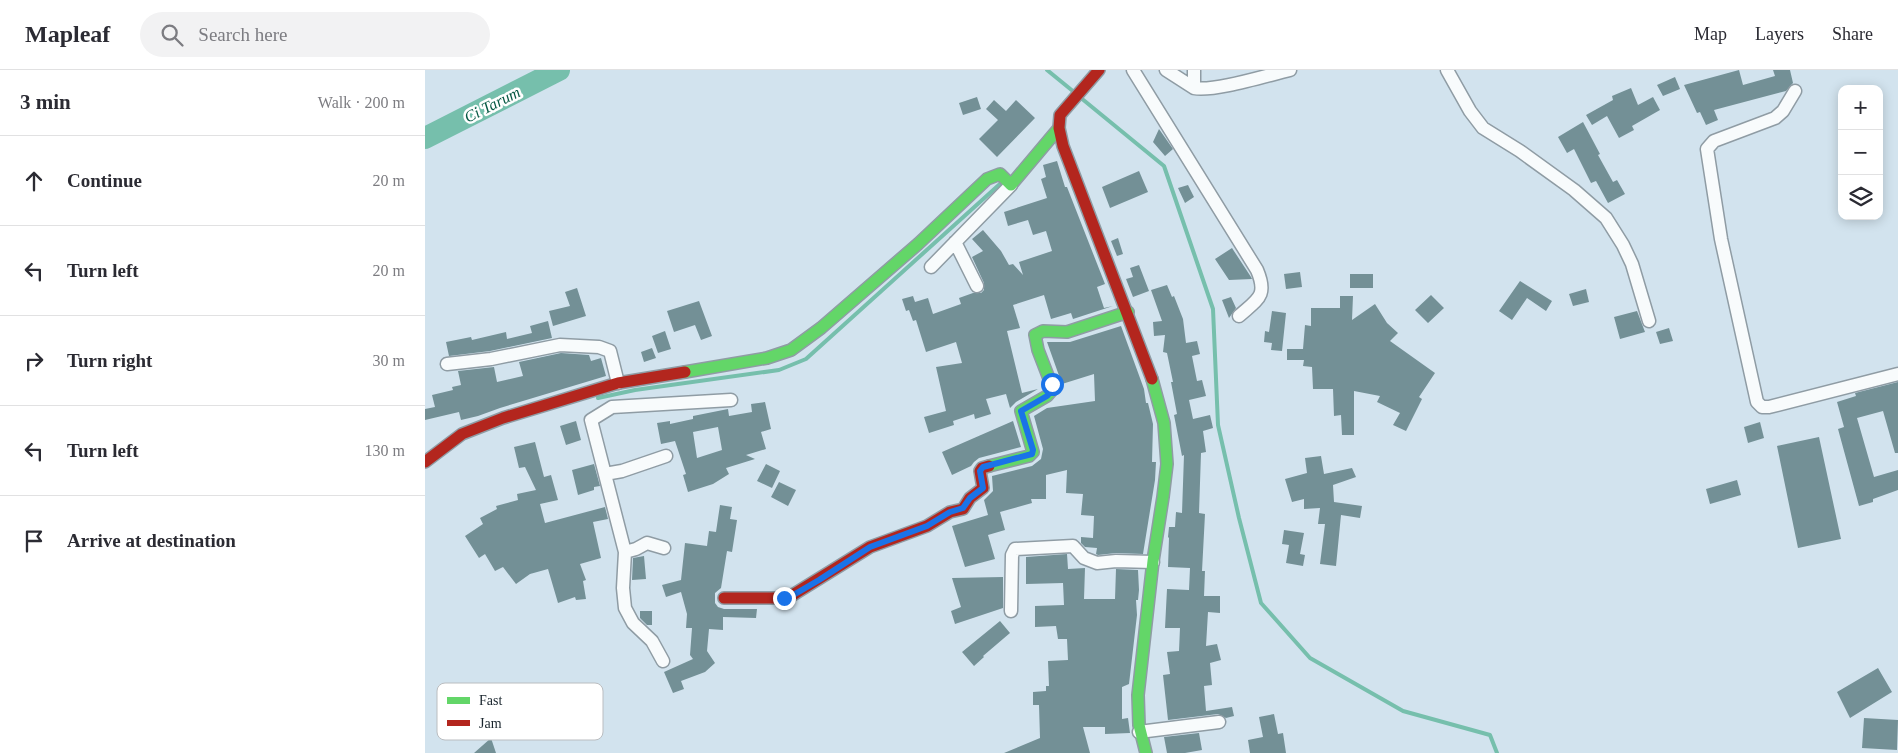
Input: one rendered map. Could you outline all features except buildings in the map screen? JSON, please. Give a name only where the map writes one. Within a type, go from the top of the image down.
[{"type":"street","points":[[1099,70],[1060,115],[1059,128],[1063,146],[1128,312],[1155,388],[1165,434],[1165,476],[1153,562],[1138,702],[1139,732],[1146,753]]},
{"type":"street","points":[[1133,70],[1257,270],[1262,282],[1259,298],[1239,316]]},
{"type":"street","points":[[1166,70],[1194,88],[1220,86],[1290,70]]},
{"type":"street","points":[[1194,70],[1194,88]]},
{"type":"street","points":[[1447,70],[1470,111],[1483,128],[1520,151],[1574,190],[1606,218],[1623,245],[1631,264],[1649,321]]},
{"type":"street","points":[[1795,92],[1780,114],[1714,141],[1707,149],[1721,239],[1757,402],[1762,407],[1769,408],[1898,374]]},
{"type":"street","points":[[931,267],[955,242],[1006,180],[1032,158],[1059,128]]},
{"type":"street","points":[[425,462],[462,434],[548,404],[612,394],[767,358],[791,350],[821,328],[918,244],[987,179],[1006,180]]},
{"type":"street","points":[[955,242],[977,286]]},
{"type":"street","points":[[724,598],[780,598],[791,596],[870,547],[927,526],[950,512],[963,508],[970,498],[983,488],[981,468],[1029,456],[1033,452],[1021,411],[1047,396],[1053,389],[1038,350],[1035,335],[1043,331],[1067,332],[1128,312]]},
{"type":"street","points":[[447,364],[485,360],[560,345],[589,346],[610,351],[612,394],[591,422],[625,552],[623,588],[625,608],[633,623],[652,642],[663,661]]},
{"type":"street","points":[[612,394],[731,400]]},
{"type":"street","points":[[605,474],[622,471],[666,456]]},
{"type":"street","points":[[625,552],[637,549],[647,542],[665,548]]},
{"type":"street","points":[[1011,611],[1012,555],[1015,549],[1073,546],[1083,558],[1097,563],[1116,561],[1153,562]]},
{"type":"street","points":[[1139,732],[1219,722]]},
{"type":"waterway","name":"Ci Tarum","points":[[425,138],[559,70]]},
{"type":"waterway","points":[[1047,70],[1074,92]]},
{"type":"waterway","points":[[1081,98],[1164,166],[1213,309],[1218,425],[1261,603],[1310,658],[1403,711],[1490,735],[1497,753]]},
{"type":"waterway","points":[[598,398],[635,390],[779,370],[806,359],[1001,183]]},
{"type":"traffic: fast","points":[[685,372],[767,358],[791,350],[821,328],[918,244],[987,179],[1000,174],[1011,185],[1059,128]]},
{"type":"traffic: fast","points":[[989,466],[1029,456],[1033,452],[1021,411],[1047,396],[1053,389],[1038,350],[1035,335],[1043,331],[1067,332],[1128,312]]},
{"type":"traffic: fast","points":[[1146,753],[1139,725],[1138,695],[1153,561],[1167,464],[1164,423],[1152,379]]},
{"type":"traffic: jam","points":[[1099,70],[1060,115],[1059,128],[1063,146],[1152,379]]},
{"type":"traffic: jam","points":[[425,462],[462,434],[503,418],[618,383],[685,372]]},
{"type":"traffic: jam","points":[[724,598],[780,598],[791,596],[870,547],[927,526],[950,512],[963,509],[970,498],[983,488],[980,471],[982,468],[989,466]]},
{"type":"route","points":[[784,598],[819,580],[875,544],[927,526],[952,511],[965,507],[968,500],[983,488],[981,468],[1032,454],[1033,450],[1021,411],[1047,396],[1053,389],[1052,384]]}]
